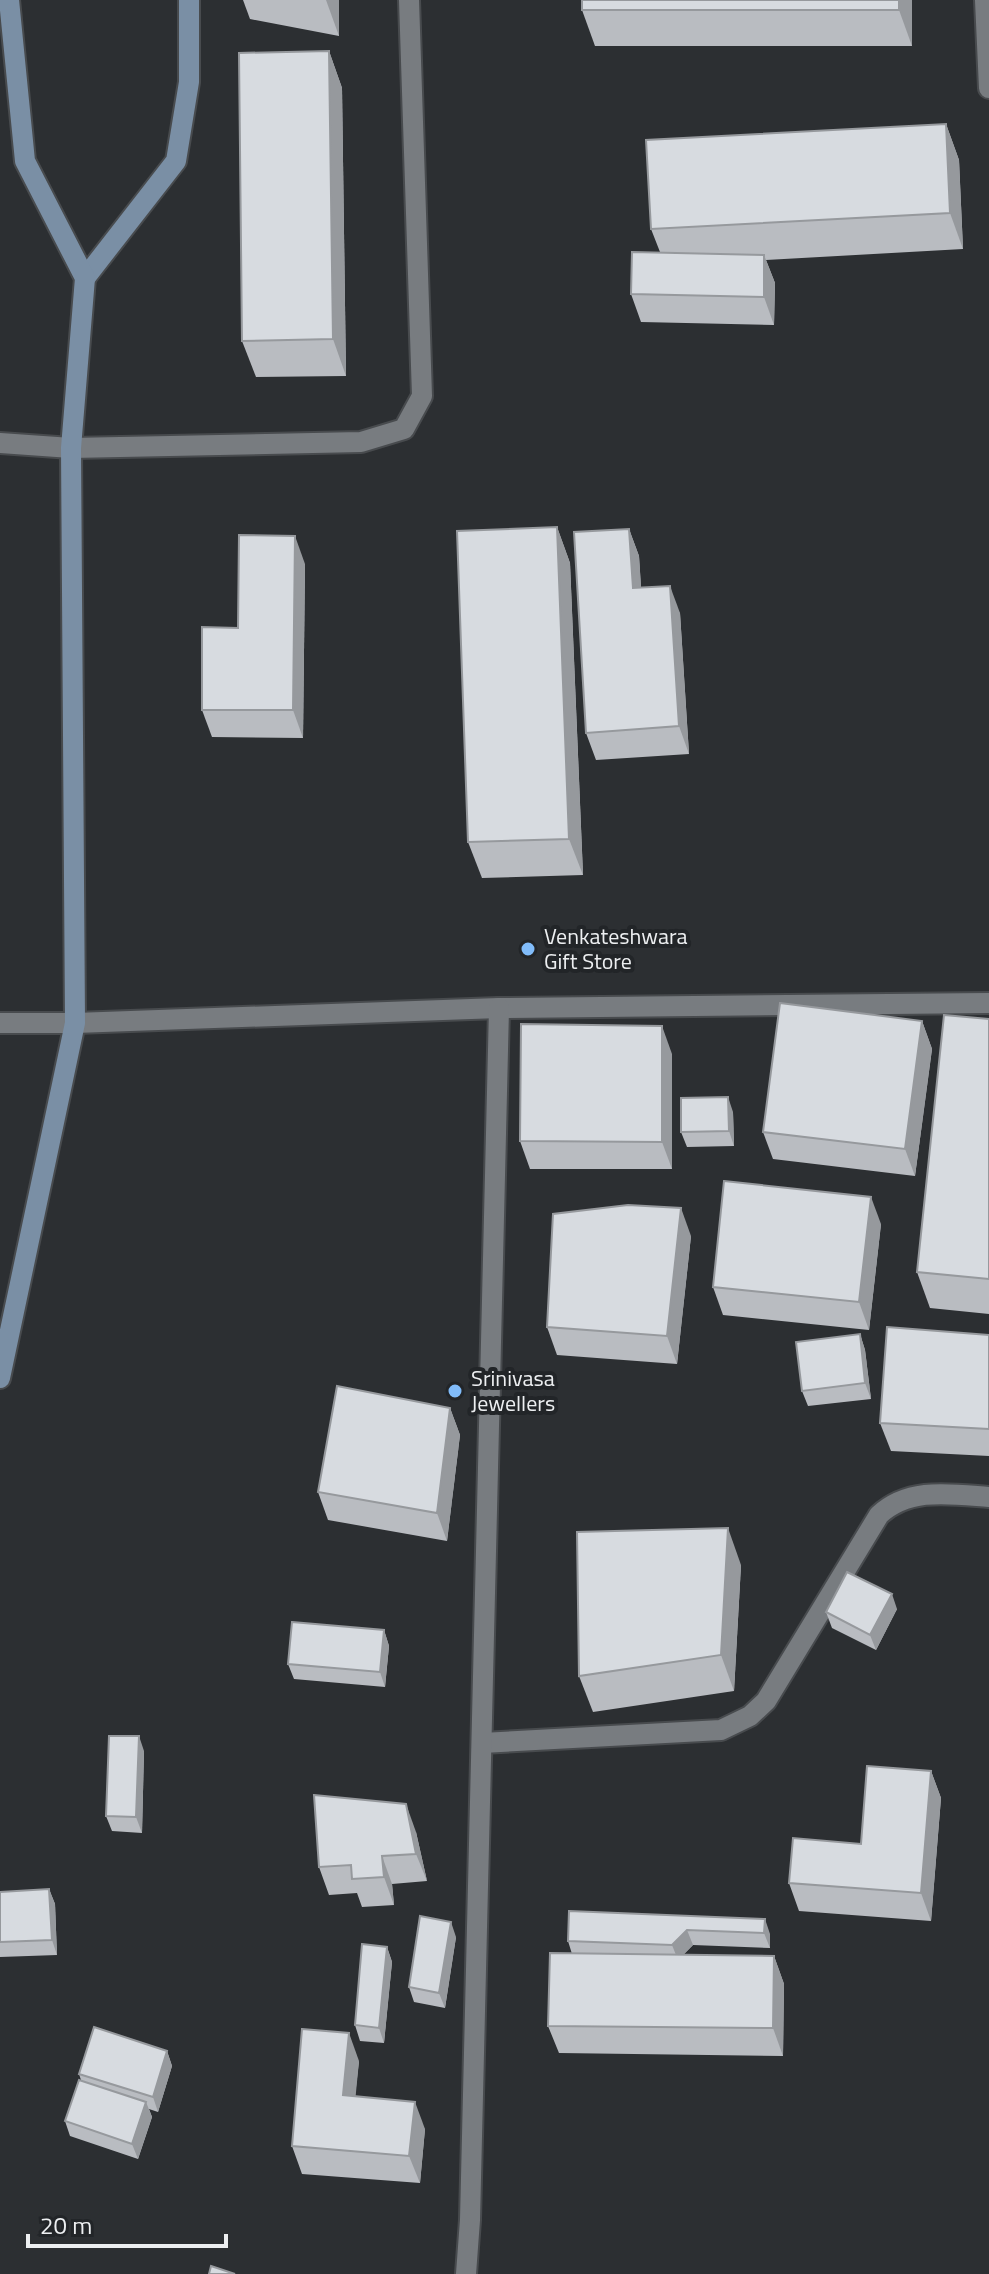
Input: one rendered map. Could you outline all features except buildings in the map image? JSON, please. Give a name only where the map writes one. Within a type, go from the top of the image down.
[{"type":"main road","points":[[0,1378],[75,1023],[71,448],[85,278],[25,161],[9,0]]},
{"type":"main road","points":[[85,278],[176,161],[189,82],[189,0]]},
{"type":"street","points":[[0,443],[71,448],[361,442],[404,429],[422,396],[409,0]]},
{"type":"street","points":[[985,0],[989,88]]},
{"type":"street","points":[[0,1023],[499,1008],[989,1003]]},
{"type":"street","points":[[466,2274],[470,2220],[499,1008]]},
{"type":"street","points":[[482,1743],[721,1730],[750,1716],[766,1701],[879,1515],[892,1502],[935,1493],[989,1497]]},
{"type":"place","name":"Venkateshwara Gift Store","points":[[528,949]]},
{"type":"place","name":"Srinivasa Jewellers","points":[[455,1391]]}]
